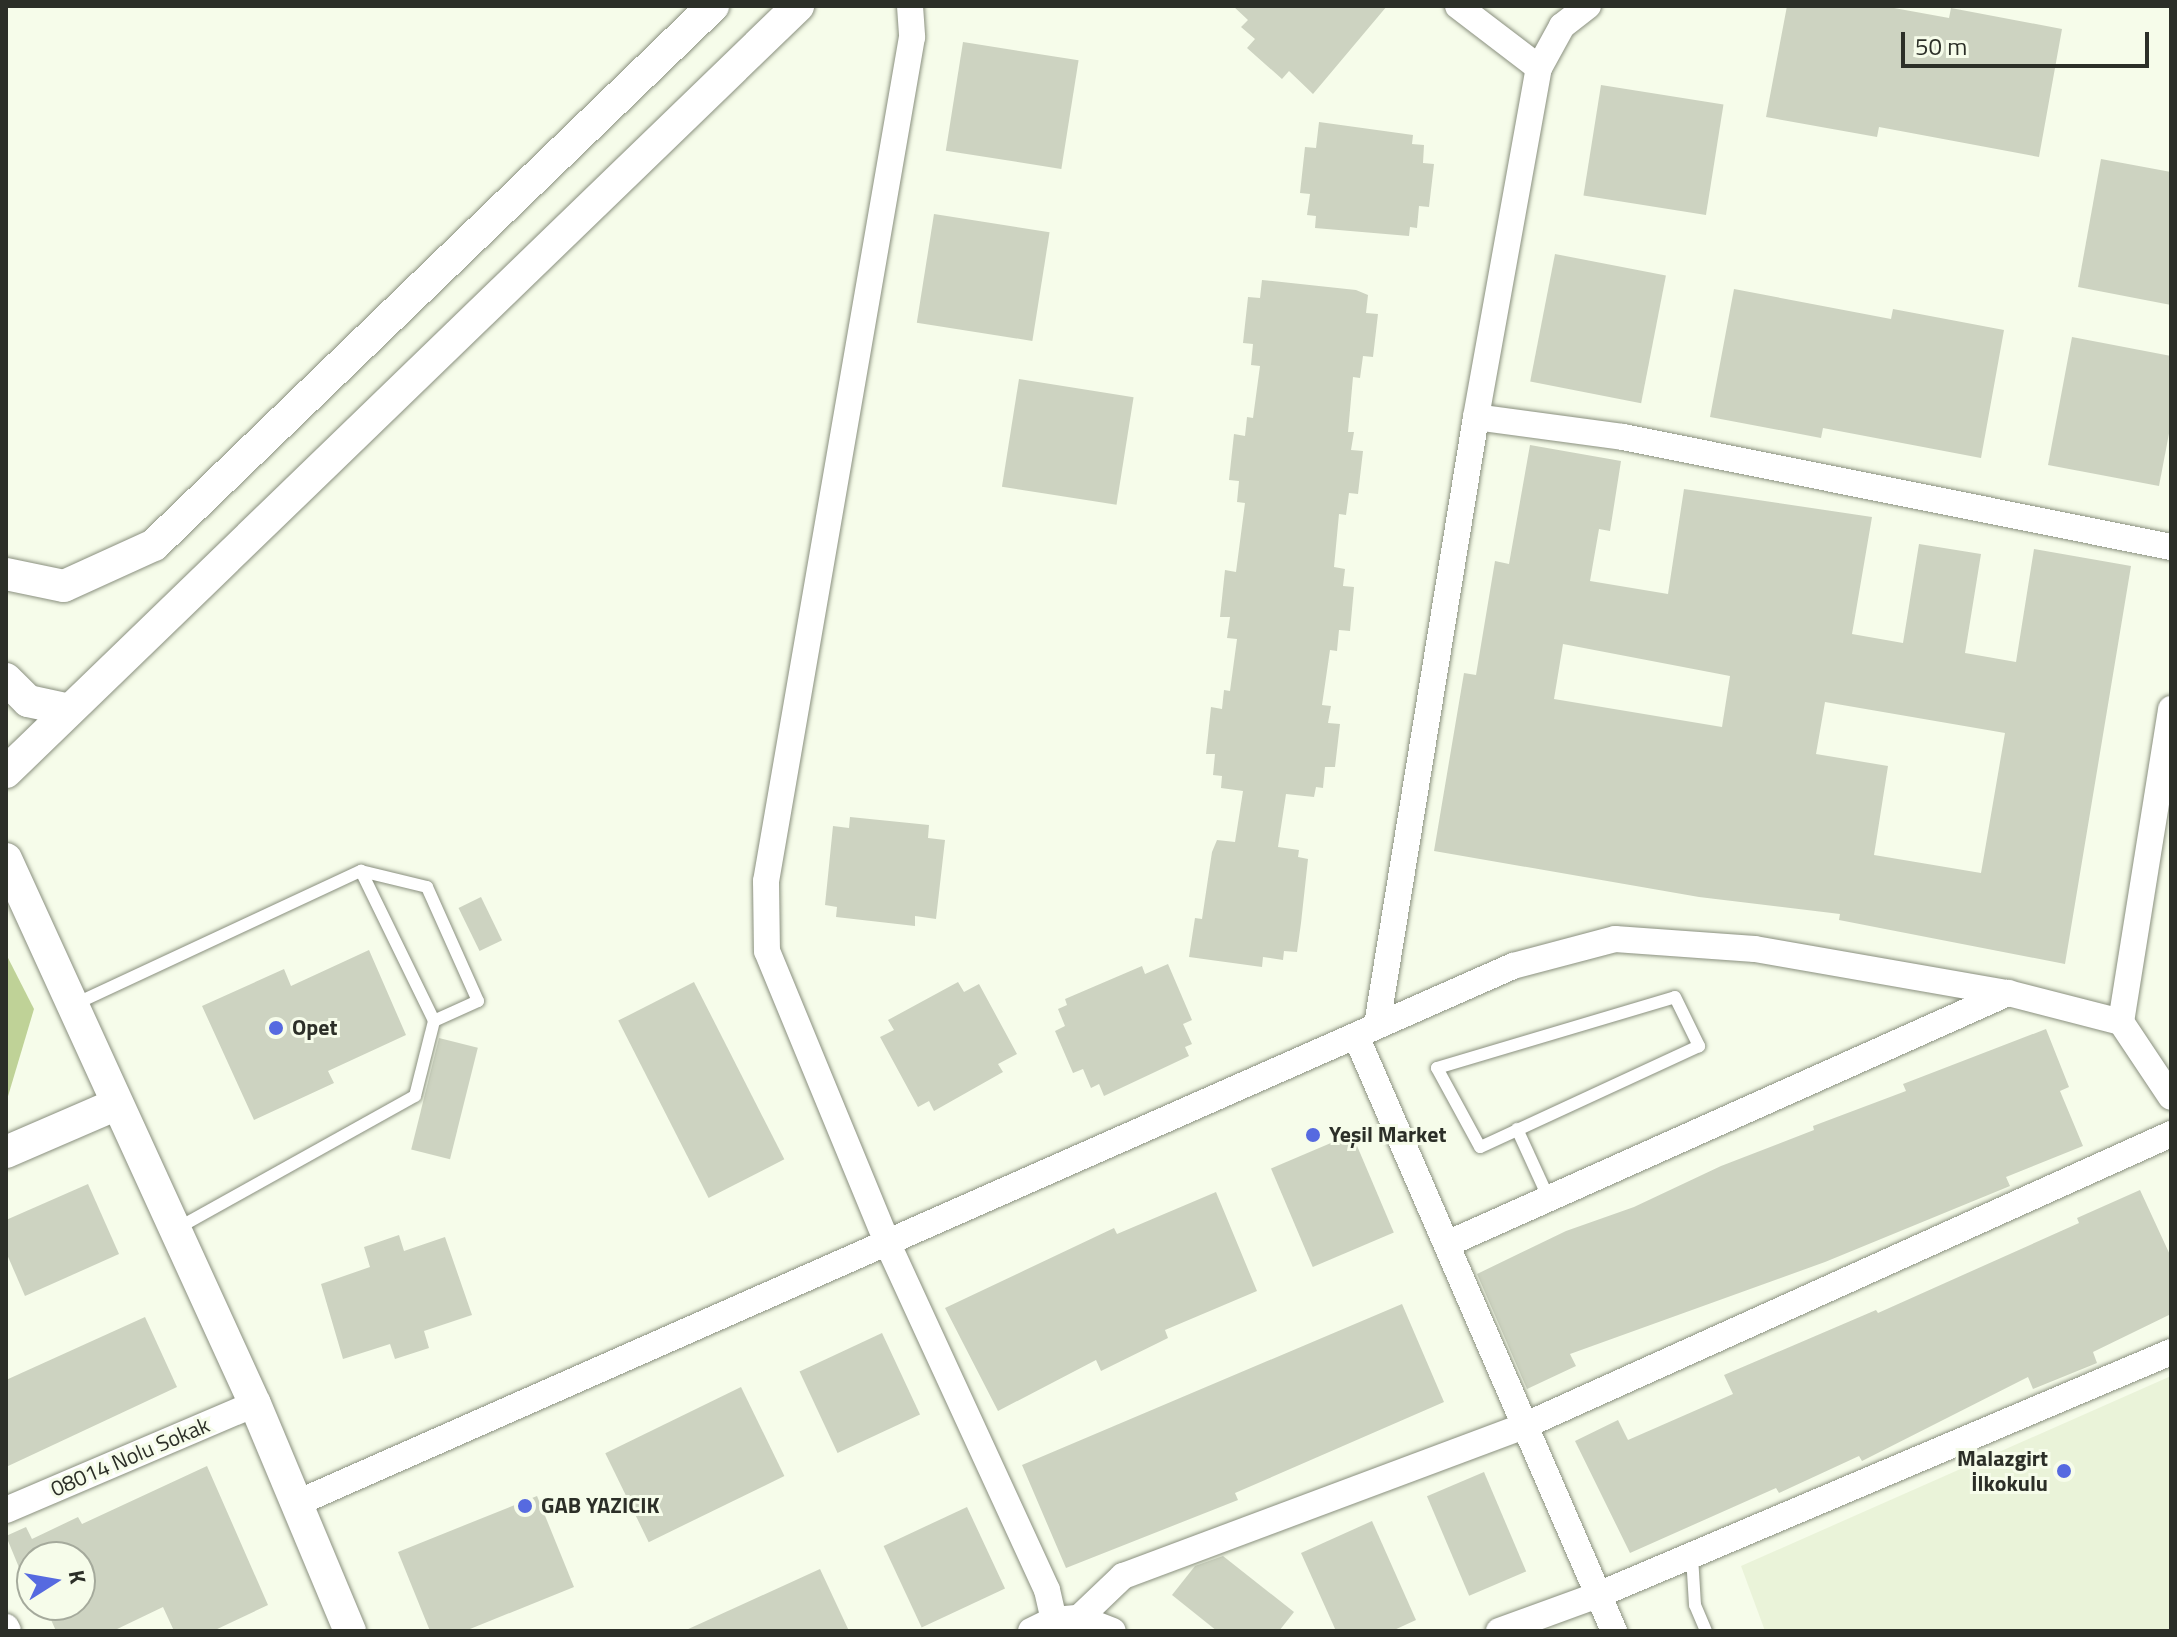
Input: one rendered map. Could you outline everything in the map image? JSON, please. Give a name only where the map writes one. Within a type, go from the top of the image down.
[{"type":"street","points":[[8,575],[64,586],[154,545],[713,6]]},
{"type":"street","points":[[6,772],[67,709],[798,6]]},
{"type":"street","points":[[910,6],[912,37],[766,881],[767,951],[886,1240],[1047,1590],[1055,1623]]},
{"type":"street","points":[[1458,6],[1539,68]]},
{"type":"street","points":[[1588,6],[1562,26],[1539,68],[1367,1031],[1447,1244],[1614,1631]]},
{"type":"street","points":[[1476,417],[1623,437],[2171,547]]},
{"type":"street","points":[[6,679],[28,701],[67,709]]},
{"type":"street","points":[[2121,1022],[2171,709]]},
{"type":"street","points":[[6,859],[255,1404],[350,1631]]},
{"type":"street","points":[[295,1504],[886,1240],[1513,966],[1615,939],[1755,949],[2008,993],[2121,1022],[2171,1097]]},
{"type":"street","points":[[1447,1244],[2008,993]]},
{"type":"street","points":[[6,1152],[117,1104]]},
{"type":"street","points":[[1055,1623],[1123,1576],[1526,1425],[2171,1134]]},
{"type":"street","points":[[1499,1631],[1692,1556],[2171,1352]]},
{"type":"street","name":"08014 Nolu Sokak","points":[[6,1510],[255,1404]]},
{"type":"street","points":[[1055,1623],[1113,1631]]},
{"type":"lane","points":[[175,1229],[415,1096],[434,1021],[361,871]]},
{"type":"lane","points":[[72,1006],[361,871],[427,887],[478,1001],[434,1021]]},
{"type":"lane","points":[[1675,997],[1699,1046],[1517,1129],[1480,1147],[1437,1068],[1675,997]]},
{"type":"lane","points":[[1517,1129],[1549,1199]]},
{"type":"lane","points":[[1692,1556],[1695,1605],[1706,1631]]},
{"type":"shaded area","name":"Malazgirt İlkokulu","points":[[2171,1376],[2171,1631],[1765,1631],[1741,1566]]},
{"type":"green space","points":[[6,954],[34,1009],[6,1103]]},
{"type":"building","points":[[1233,6],[1387,6],[1313,94],[1289,71],[1282,79],[1247,48],[1255,39],[1241,27],[1248,20]]},
{"type":"building","points":[[1787,6],[1883,6],[1949,18],[1951,8],[2062,29],[2039,157],[1879,127],[1877,137],[1766,117]]},
{"type":"building","points":[[963,42],[1079,60],[1061,169],[946,151]]},
{"type":"building","points":[[1601,85],[1723,104],[1706,215],[1583,196]]},
{"type":"building","points":[[1319,122],[1413,135],[1412,144],[1424,145],[1423,163],[1434,164],[1429,207],[1419,206],[1417,228],[1410,227],[1409,236],[1315,228],[1316,216],[1307,215],[1310,194],[1300,193],[1305,147],[1316,148]]},
{"type":"building","points":[[2101,159],[2171,172],[2171,305],[2078,287]]},
{"type":"building","points":[[934,214],[1050,232],[1032,341],[917,323]]},
{"type":"building","points":[[1555,254],[1666,276],[1641,403],[1530,382]]},
{"type":"building","points":[[1262,280],[1356,290],[1368,295],[1366,313],[1378,314],[1373,357],[1363,356],[1360,378],[1353,377],[1348,432],[1354,432],[1351,450],[1363,451],[1358,494],[1349,493],[1346,515],[1339,514],[1334,567],[1345,569],[1343,586],[1354,587],[1350,631],[1339,630],[1337,651],[1330,650],[1322,705],[1331,706],[1328,723],[1340,724],[1335,767],[1325,767],[1323,788],[1316,787],[1314,797],[1286,794],[1278,847],[1299,850],[1298,857],[1308,859],[1297,952],[1284,951],[1283,960],[1263,957],[1262,967],[1189,957],[1195,918],[1202,919],[1212,852],[1217,840],[1235,842],[1243,791],[1221,788],[1222,776],[1213,775],[1215,754],[1206,754],[1211,707],[1222,709],[1224,690],[1230,691],[1237,639],[1227,638],[1230,617],[1220,617],[1225,570],[1236,572],[1245,503],[1237,502],[1239,481],[1229,480],[1234,434],[1245,436],[1247,417],[1253,418],[1260,366],[1251,365],[1253,344],[1243,343],[1248,297],[1260,298]]},
{"type":"building","points":[[1734,289],[1891,319],[1893,309],[2004,330],[1981,458],[1823,428],[1821,438],[1710,417]]},
{"type":"building","points":[[2072,337],[2171,356],[2171,423],[2159,486],[2048,465]]},
{"type":"building","points":[[1019,379],[1134,397],[1117,505],[1002,487]]},
{"type":"building","points":[[1530,445],[1621,461],[1610,531],[1599,529],[1590,581],[1668,594],[1684,489],[1872,517],[1852,634],[1903,643],[1919,544],[1981,554],[1965,653],[2016,662],[2034,549],[2131,566],[2065,964],[1839,920],[1840,914],[1699,897],[1434,851],[1464,673],[1476,675],[1495,561],[1509,564]],"holes":[[[1563,644],[1730,676],[1722,727],[1554,699]],[[1825,702],[2005,733],[1981,873],[1874,855],[1888,766],[1816,754]]]},
{"type":"building","points":[[850,817],[929,825],[928,838],[945,840],[936,919],[915,916],[915,926],[836,917],[837,907],[825,905],[833,826],[849,828]]},
{"type":"building","points":[[481,897],[502,940],[480,951],[459,908]]},
{"type":"building","points":[[369,950],[406,1035],[328,1071],[334,1083],[254,1120],[202,1006],[284,969],[291,986]]},
{"type":"building","points":[[1168,964],[1192,1020],[1183,1024],[1192,1044],[1185,1047],[1189,1056],[1104,1096],[1099,1084],[1091,1088],[1083,1069],[1073,1073],[1055,1031],[1065,1026],[1058,1009],[1067,1005],[1065,999],[1142,966],[1145,974]]},
{"type":"building","points":[[694,982],[784,1159],[709,1198],[618,1021]]},
{"type":"building","points":[[958,982],[964,992],[979,984],[1017,1054],[998,1064],[1003,1072],[934,1111],[929,1101],[918,1107],[880,1037],[894,1030],[888,1020]]},
{"type":"building","points":[[2046,1029],[2069,1087],[2060,1091],[2083,1146],[2006,1177],[2010,1186],[1825,1262],[1570,1354],[1576,1366],[1527,1389],[1477,1274],[1566,1231],[1634,1207],[1721,1166],[1814,1130],[1813,1126],[1906,1091],[1903,1084]]},
{"type":"building","points":[[439,1038],[478,1048],[450,1159],[411,1150]]},
{"type":"building","points":[[1352,1134],[1394,1232],[1313,1267],[1271,1168]]},
{"type":"building","points":[[88,1184],[119,1254],[25,1296],[6,1252],[6,1220]]},
{"type":"building","points":[[2140,1190],[2171,1257],[2171,1314],[2093,1352],[2097,1363],[2033,1389],[2028,1377],[1862,1461],[1859,1456],[1779,1493],[1776,1488],[1630,1553],[1575,1441],[1618,1420],[1628,1440],[1733,1394],[1724,1375],[1876,1310],[1878,1313],[2079,1223],[2077,1218]]},
{"type":"building","points":[[1216,1192],[1257,1291],[1165,1330],[1168,1338],[1101,1371],[1096,1360],[998,1411],[945,1308],[1114,1228],[1117,1234]]},
{"type":"building","points":[[399,1235],[404,1251],[445,1237],[472,1315],[424,1331],[429,1348],[395,1359],[390,1344],[343,1359],[321,1284],[370,1267],[364,1247]]},
{"type":"building","points":[[1402,1304],[1444,1402],[1235,1493],[1238,1500],[1066,1568],[1022,1465]]},
{"type":"building","points":[[145,1317],[177,1387],[6,1467],[6,1380]]},
{"type":"building","points":[[882,1333],[920,1415],[838,1453],[800,1371]]},
{"type":"building","points":[[741,1387],[784,1476],[649,1542],[605,1453]]},
{"type":"building","points":[[207,1466],[268,1605],[213,1631],[174,1631],[163,1607],[113,1631],[56,1631],[52,1621],[96,1621],[96,1541],[16,1541],[16,1560],[6,1536],[26,1527],[32,1539],[78,1517],[82,1524]]},
{"type":"building","points":[[1484,1472],[1526,1571],[1469,1596],[1427,1496]]},
{"type":"building","points":[[537,1496],[574,1587],[465,1631],[430,1631],[398,1552]]},
{"type":"building","points":[[967,1507],[1005,1589],[922,1627],[884,1546]]},
{"type":"building","points":[[1372,1521],[1416,1620],[1392,1631],[1336,1631],[1301,1553]]},
{"type":"building","points":[[1223,1556],[1294,1612],[1279,1631],[1217,1631],[1172,1595],[1195,1566]]},
{"type":"building","points":[[820,1569],[849,1631],[684,1631]]},
{"type":"place","name":"Opet","points":[[276,1028]]},
{"type":"place","name":"Yeşil Market","points":[[1313,1135]]},
{"type":"place","name":"Malazgirt İlkokulu","points":[[2064,1471]]},
{"type":"place","name":"GAB YAZICIK","points":[[525,1506]]}]
